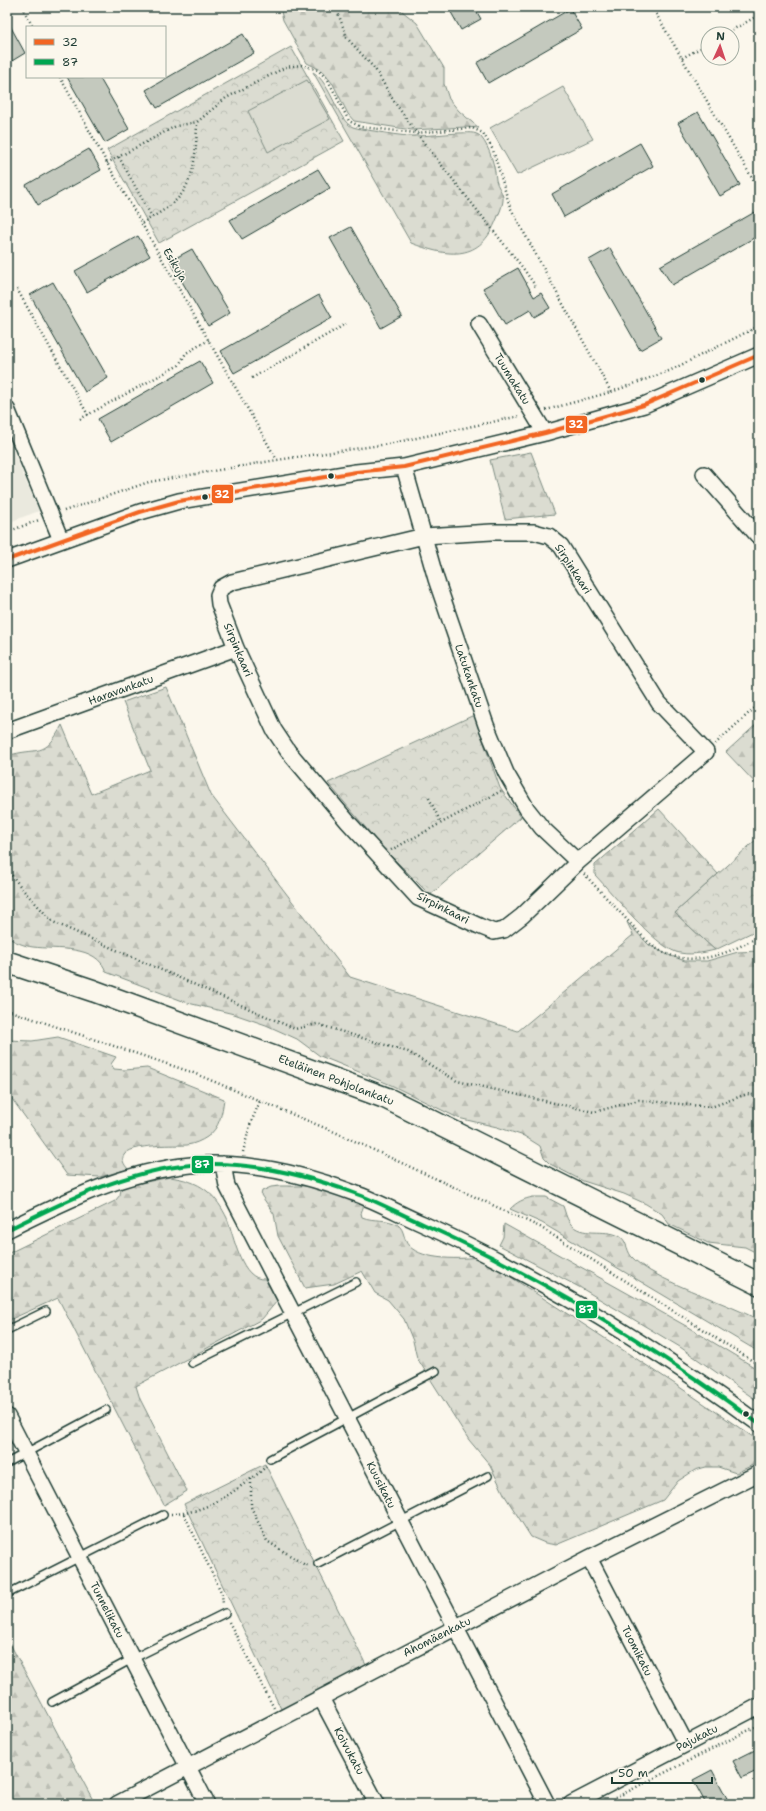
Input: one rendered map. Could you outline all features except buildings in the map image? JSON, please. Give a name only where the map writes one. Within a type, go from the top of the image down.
[{"type":"main road","name":"Eteläinen Pohjolankatu","points":[[7,962],[94,991],[386,1098],[759,1284]]},
{"type":"main road","name":"Eteläinen Pohjolankatu","points":[[652,1231],[759,1297]]},
{"type":"street","name":"Tuumakatu","points":[[479,324],[545,433]]},
{"type":"street","points":[[7,560],[140,512],[179,501],[341,475],[404,467],[545,433],[644,405],[759,355]]},
{"type":"street","points":[[7,409],[61,540]]},
{"type":"street","name":"Latukankatu","points":[[404,467],[436,579],[486,725],[506,773],[527,809],[542,828],[577,864]]},
{"type":"street","points":[[704,474],[759,537]]},
{"type":"street","name":"Sirpinkaari","points":[[492,532],[534,532],[550,536],[560,546],[659,703],[706,752],[577,864],[522,916],[504,930],[494,932],[418,898],[381,858],[288,751],[274,730],[236,648],[219,604],[218,595],[221,588],[232,582],[424,536],[492,532]]},
{"type":"street","name":"Haravankatu","points":[[7,731],[236,648]]},
{"type":"street","points":[[7,1230],[50,1208],[112,1183],[161,1169],[190,1165],[223,1164],[290,1174],[355,1193],[470,1245],[570,1299],[667,1360],[759,1424]]},
{"type":"street","name":"Kuusikatu","points":[[223,1164],[225,1182],[547,1804]]},
{"type":"street","name":"Tunnelikatu","points":[[7,1416],[207,1804]]},
{"type":"street","name":"Ahomäenkatu","points":[[117,1804],[589,1558],[759,1473]]},
{"type":"street","name":"Tuomikatu","points":[[589,1558],[686,1744]]},
{"type":"street","name":"Koivukatu","points":[[321,1698],[377,1804]]},
{"type":"street","name":"Pajukatu","points":[[571,1804],[759,1706]]},
{"type":"lane","points":[[192,1363],[356,1282]]},
{"type":"lane","points":[[7,1330],[46,1311]]},
{"type":"lane","points":[[270,1459],[346,1417],[436,1371]]},
{"type":"lane","points":[[7,1463],[106,1410]]},
{"type":"lane","points":[[318,1564],[488,1476]]},
{"type":"lane","points":[[7,1594],[162,1515]]},
{"type":"lane","points":[[52,1702],[132,1659],[225,1613]]},
{"type":"path","points":[[22,7],[32,26]]},
{"type":"path","points":[[336,7],[347,38],[375,70],[416,133],[523,268],[536,287]]},
{"type":"path","points":[[652,7],[759,190]]},
{"type":"path","points":[[739,26],[759,15]]},
{"type":"path","points":[[682,58],[700,48]]},
{"type":"path","points":[[107,163],[176,126],[197,122],[226,98],[286,67],[301,65],[318,70],[328,80],[348,121],[361,127],[416,133],[472,128],[484,133],[494,150],[510,207],[611,392]]},
{"type":"path","name":"Esikuja","points":[[61,78],[107,163],[277,460]]},
{"type":"path","points":[[142,223],[173,203],[185,190],[195,158],[197,122]]},
{"type":"path","points":[[119,157],[152,217]]},
{"type":"path","points":[[17,289],[88,415]]},
{"type":"path","points":[[252,378],[346,324]]},
{"type":"path","points":[[7,532],[149,482],[277,460],[388,444],[533,413],[611,392],[669,371],[759,326]]},
{"type":"path","points":[[80,419],[179,365],[186,352],[209,340]]},
{"type":"path","points":[[706,752],[759,704]]},
{"type":"path","points":[[381,858],[392,850],[512,784]]},
{"type":"path","points":[[429,798],[441,823]]},
{"type":"path","points":[[577,864],[642,935],[658,950],[674,956],[698,959],[715,957],[745,945],[759,936]]},
{"type":"path","points":[[7,868],[24,891],[53,922],[295,1029],[317,1024],[408,1052],[456,1081],[594,1112],[639,1100],[711,1107],[747,1094],[759,1096]]},
{"type":"path","points":[[7,1010],[191,1072],[337,1133],[540,1227],[759,1365]]},
{"type":"path","points":[[240,1166],[250,1124],[260,1101]]},
{"type":"path","points":[[162,1515],[184,1514],[199,1510],[219,1500],[265,1468],[270,1459]]},
{"type":"path","points":[[251,1478],[251,1507],[267,1541],[305,1565],[318,1564]]},
{"type":"path","points":[[611,1801],[759,1725]]},
{"type":"shaded area","points":[[7,437],[39,511],[7,523]]},
{"type":"green space","points":[[280,7],[397,7],[417,23],[444,68],[444,84],[449,99],[459,111],[479,128],[465,127],[412,130],[354,121],[348,114],[333,84],[321,70],[307,63],[283,20]]},
{"type":"green space","points":[[291,47],[344,141],[159,243],[107,150]]},
{"type":"green space","points":[[313,72],[325,85],[343,118],[353,127],[403,136],[458,133],[474,133],[479,135],[487,146],[492,157],[497,182],[503,200],[495,223],[488,236],[479,245],[470,250],[459,253],[436,251],[411,243]]},
{"type":"green space","points":[[307,80],[330,119],[268,152],[248,111]]},
{"type":"green space","points":[[563,87],[593,139],[517,175],[490,128]]},
{"type":"green space","points":[[531,452],[555,514],[505,519],[490,460]]},
{"type":"green space","points":[[166,687],[211,795],[350,977],[518,1031],[633,935],[627,922],[649,945],[666,954],[685,961],[707,961],[738,952],[759,951],[759,1254],[745,1247],[708,1243],[669,1224],[662,1214],[646,1204],[624,1194],[583,1181],[550,1164],[544,1158],[540,1146],[524,1136],[497,1127],[458,1118],[391,1085],[320,1056],[297,1039],[266,1025],[234,1014],[188,1003],[106,972],[101,963],[94,957],[85,953],[75,950],[42,948],[20,944],[7,937],[7,756],[45,748],[56,736],[62,725],[91,794],[150,770],[123,702]]},
{"type":"green space","points":[[474,715],[500,788],[521,817],[430,895],[381,846],[328,783]]},
{"type":"green space","points":[[759,722],[759,787],[726,752]]},
{"type":"green space","points":[[659,809],[718,874],[675,913],[715,950],[686,954],[676,952],[667,947],[645,929],[595,875],[595,865]]},
{"type":"green space","points":[[759,837],[759,929],[715,950],[675,913]]},
{"type":"green space","points":[[58,1037],[116,1057],[111,1064],[114,1069],[125,1070],[147,1068],[224,1099],[218,1125],[207,1137],[192,1144],[133,1149],[125,1154],[123,1160],[128,1169],[100,1177],[67,1175],[7,1092],[7,1040],[32,1041]]},
{"type":"green space","points":[[170,1177],[194,1183],[203,1188],[213,1197],[227,1218],[244,1265],[250,1273],[257,1278],[265,1279],[277,1301],[262,1319],[136,1386],[140,1399],[187,1491],[164,1505],[58,1298],[7,1321],[7,1254],[115,1201],[120,1195],[121,1189],[127,1186]]},
{"type":"green space","points":[[310,1186],[364,1205],[361,1213],[362,1217],[398,1225],[402,1230],[407,1244],[416,1251],[424,1254],[443,1258],[480,1257],[672,1382],[759,1441],[759,1462],[736,1473],[718,1467],[706,1467],[695,1470],[678,1481],[663,1500],[556,1545],[545,1543],[531,1537],[505,1496],[490,1465],[469,1440],[417,1358],[413,1341],[404,1319],[388,1300],[375,1293],[362,1271],[334,1284],[305,1288],[278,1236],[274,1214],[261,1195],[262,1191],[271,1187]]},
{"type":"green space","points":[[533,1197],[546,1197],[563,1206],[570,1223],[575,1228],[586,1232],[607,1233],[619,1236],[625,1242],[631,1256],[650,1271],[677,1285],[759,1320],[759,1352],[542,1223],[510,1209],[520,1201]]},
{"type":"green space","points":[[504,1224],[686,1326],[759,1370],[759,1402],[680,1347],[581,1288],[499,1245],[503,1237]]},
{"type":"green space","points":[[265,1464],[366,1665],[282,1711],[184,1504]]},
{"type":"green space","points":[[7,1638],[94,1802],[91,1804],[7,1804]]},
{"type":"transit line","name":"32","points":[[7,560],[140,512],[179,501],[356,472],[404,467],[545,433],[644,405],[759,355]]},
{"type":"transit line","name":"87","points":[[7,1230],[51,1208],[96,1189],[167,1168],[211,1164],[253,1167],[294,1174],[335,1186],[371,1200],[511,1267],[596,1315],[638,1341],[719,1395],[759,1424]]}]
